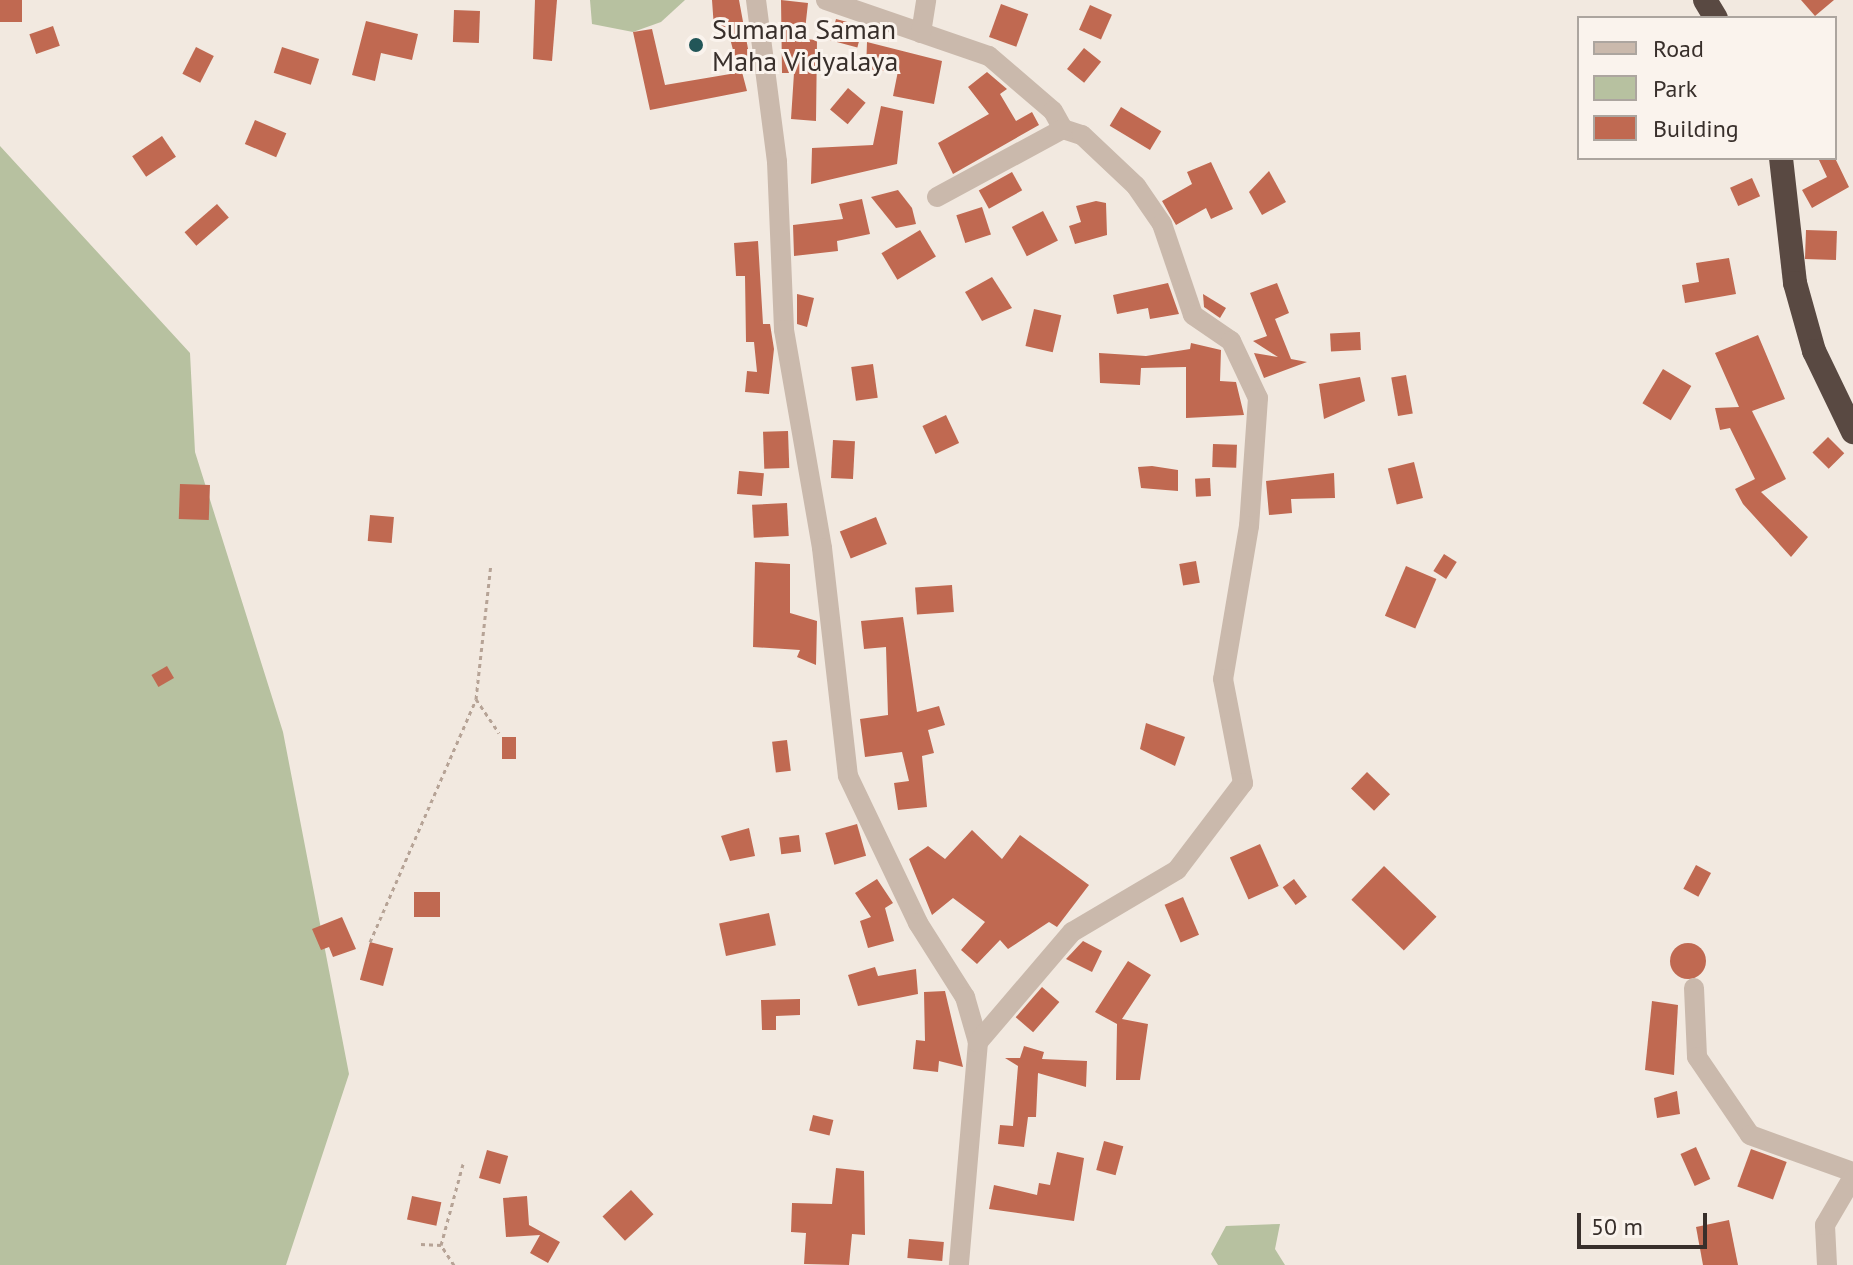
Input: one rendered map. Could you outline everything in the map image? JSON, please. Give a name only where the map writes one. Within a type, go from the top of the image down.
[{"type":"highway","points":[[1781,160],[1795,283],[1814,351],[1853,432]]},
{"type":"street","points":[[756,0],[777,162],[784,330],[822,548],[848,776],[918,923],[965,997],[978,1042],[959,1265]]},
{"type":"street","points":[[826,0],[989,56],[1053,111],[1063,129],[1082,135],[1136,186],[1181,267],[1193,315],[1231,341],[1258,398],[1249,526],[1223,679],[1243,783],[1177,870],[1072,932],[978,1042]]},
{"type":"street","points":[[921,33],[926,0]]},
{"type":"street","points":[[937,197],[1063,129]]},
{"type":"street","points":[[1694,988],[1697,1057],[1750,1135],[1853,1175],[1825,1225],[1827,1265]]},
{"type":"path","points":[[370,942],[476,699],[491,564]]},
{"type":"path","points":[[476,699],[499,733]]},
{"type":"path","points":[[454,1265],[441,1245],[463,1164]]},
{"type":"path","points":[[421,1244],[441,1245]]},
{"type":"green space","points":[[590,0],[685,0],[661,22],[633,32],[592,24]]},
{"type":"green space","points":[[0,146],[190,353],[195,452],[283,732],[349,1074],[286,1265],[0,1265]]},
{"type":"green space","points":[[1280,1224],[1275,1249],[1285,1265],[1218,1265],[1211,1254],[1226,1226]]},
{"type":"building","points":[[0,0],[22,0],[22,22],[0,22]]},
{"type":"building","points":[[535,0],[557,0],[552,61],[533,59]]},
{"type":"building","points":[[712,0],[739,0],[751,65],[738,69],[727,27],[714,28]]},
{"type":"building","points":[[781,0],[808,3],[804,39],[817,40],[816,121],[791,119],[794,73],[782,73]]},
{"type":"building","points":[[1801,0],[1834,0],[1815,16]]},
{"type":"building","points":[[1001,4],[1028,14],[1016,47],[989,37]]},
{"type":"building","points":[[1090,5],[1112,15],[1101,39],[1079,30]]},
{"type":"building","points":[[454,10],[480,11],[479,43],[453,42]]},
{"type":"building","points":[[836,19],[863,26],[857,47],[830,40]]},
{"type":"building","points":[[366,21],[418,34],[412,60],[381,53],[375,81],[352,75]]},
{"type":"building","points":[[53,26],[60,46],[36,54],[29,34]]},
{"type":"building","points":[[652,29],[665,85],[742,72],[747,91],[650,110],[633,32]]},
{"type":"building","points":[[867,42],[942,61],[934,104],[893,96],[898,71],[866,70]]},
{"type":"building","points":[[196,47],[214,56],[200,83],[182,74]]},
{"type":"building","points":[[282,47],[319,59],[311,85],[274,73]]},
{"type":"building","points":[[1084,48],[1101,62],[1084,83],[1067,69]]},
{"type":"building","points":[[987,72],[1007,89],[1000,94],[1016,121],[1032,112],[1039,125],[953,174],[938,143],[989,114],[968,87]]},
{"type":"building","points":[[848,88],[866,103],[848,124],[830,109]]},
{"type":"building","points":[[881,106],[903,111],[897,164],[811,184],[812,148],[873,145]]},
{"type":"building","points":[[1121,107],[1161,131],[1150,150],[1110,126]]},
{"type":"building","points":[[255,120],[286,133],[276,157],[245,144]]},
{"type":"building","points":[[162,136],[176,157],[146,177],[132,156]]},
{"type":"building","points":[[1819,160],[1836,160],[1849,187],[1812,208],[1802,190],[1827,177]]},
{"type":"building","points":[[1211,162],[1233,209],[1211,219],[1206,208],[1176,225],[1162,201],[1192,184],[1187,172]]},
{"type":"building","points":[[1269,171],[1286,202],[1262,215],[1249,192]]},
{"type":"building","points":[[1012,172],[1022,190],[989,209],[979,190]]},
{"type":"building","points":[[1752,178],[1760,196],[1738,206],[1730,188]]},
{"type":"building","points":[[898,190],[912,208],[916,224],[896,228],[871,197]]},
{"type":"building","points":[[862,199],[870,234],[837,241],[838,251],[794,256],[793,225],[843,219],[839,204]]},
{"type":"building","points":[[1096,201],[1106,203],[1107,235],[1075,244],[1069,226],[1081,222],[1076,206]]},
{"type":"building","points":[[217,204],[229,218],[196,246],[185,232]]},
{"type":"building","points":[[982,207],[991,235],[965,243],[956,215]]},
{"type":"building","points":[[1043,211],[1058,240],[1027,256],[1012,227]]},
{"type":"building","points":[[920,230],[936,257],[897,280],[881,253]]},
{"type":"building","points":[[1806,230],[1837,231],[1836,260],[1805,259]]},
{"type":"building","points":[[758,241],[763,324],[770,324],[774,349],[769,394],[745,392],[747,371],[757,372],[754,342],[746,342],[745,276],[736,276],[734,243]]},
{"type":"building","points":[[1729,258],[1736,294],[1685,303],[1682,285],[1699,282],[1696,263]]},
{"type":"building","points":[[992,277],[1012,308],[982,321],[965,292]]},
{"type":"building","points":[[1168,283],[1179,314],[1150,319],[1148,308],[1117,314],[1113,295]]},
{"type":"building","points":[[1277,283],[1289,313],[1275,319],[1291,359],[1307,362],[1264,378],[1254,353],[1278,357],[1253,341],[1267,336],[1250,293]]},
{"type":"building","points":[[797,294],[814,298],[807,327],[797,324]]},
{"type":"building","points":[[1203,294],[1226,308],[1220,318],[1204,307]]},
{"type":"building","points":[[1034,309],[1061,315],[1053,352],[1025,346]]},
{"type":"building","points":[[1360,332],[1361,350],[1331,352],[1330,334]]},
{"type":"building","points":[[1758,335],[1785,399],[1752,411],[1786,479],[1761,492],[1808,537],[1791,557],[1743,504],[1735,489],[1755,479],[1730,428],[1720,430],[1715,408],[1739,407],[1715,353]]},
{"type":"building","points":[[1191,343],[1221,350],[1220,381],[1236,382],[1244,415],[1186,418],[1186,367],[1141,368],[1140,385],[1100,383],[1099,353],[1146,356],[1190,349]]},
{"type":"building","points":[[873,364],[878,398],[856,401],[851,367]]},
{"type":"building","points":[[1663,369],[1691,386],[1671,420],[1642,403]]},
{"type":"building","points":[[1406,375],[1413,413],[1398,416],[1391,378]]},
{"type":"building","points":[[1360,377],[1365,401],[1324,419],[1319,384]]},
{"type":"building","points":[[946,415],[959,443],[936,454],[922,426]]},
{"type":"building","points":[[788,431],[789,468],[764,469],[763,432]]},
{"type":"building","points":[[1828,437],[1844,453],[1829,469],[1812,453]]},
{"type":"building","points":[[833,440],[855,441],[853,479],[831,478]]},
{"type":"building","points":[[1213,444],[1237,445],[1236,468],[1212,467]]},
{"type":"building","points":[[1414,462],[1423,498],[1397,504],[1388,469]]},
{"type":"building","points":[[1138,467],[1178,470],[1178,491],[1141,488]]},
{"type":"building","points":[[739,471],[764,473],[762,496],[737,494]]},
{"type":"building","points":[[1334,473],[1335,498],[1291,499],[1292,513],[1269,515],[1266,481]]},
{"type":"building","points":[[1210,478],[1211,496],[1196,497],[1195,479]]},
{"type":"building","points":[[180,484],[210,485],[209,520],[179,519]]},
{"type":"building","points":[[787,503],[789,536],[754,538],[752,505]]},
{"type":"building","points":[[370,515],[394,517],[392,543],[368,541]]},
{"type":"building","points":[[876,517],[887,544],[851,558],[840,532]]},
{"type":"building","points":[[1444,554],[1457,562],[1446,579],[1433,571]]},
{"type":"building","points":[[1196,561],[1200,583],[1183,586],[1179,564]]},
{"type":"building","points":[[755,562],[790,564],[790,613],[817,621],[816,665],[797,657],[800,650],[753,647]]},
{"type":"building","points":[[1406,566],[1436,579],[1415,629],[1385,616]]},
{"type":"building","points":[[952,585],[954,612],[917,615],[915,588]]},
{"type":"building","points":[[903,617],[917,712],[939,706],[945,725],[928,730],[934,753],[922,756],[927,807],[898,810],[894,783],[909,781],[902,752],[865,757],[860,719],[888,715],[886,647],[864,649],[861,621]]},
{"type":"building","points":[[167,666],[174,678],[158,687],[151,675]]},
{"type":"building","points":[[1146,723],[1185,737],[1175,766],[1140,749]]},
{"type":"building","points":[[502,737],[516,737],[516,759],[502,759]]},
{"type":"building","points":[[787,740],[791,771],[776,773],[772,742]]},
{"type":"building","points":[[1367,772],[1390,794],[1374,811],[1351,789]]},
{"type":"building","points":[[857,824],[866,856],[834,865],[825,833]]},
{"type":"building","points":[[749,828],[755,856],[730,861],[721,836]]},
{"type":"building","points":[[972,830],[1002,859],[1020,835],[1089,885],[1057,927],[1049,922],[1008,949],[1000,940],[977,964],[961,950],[985,922],[953,898],[932,915],[909,859],[928,846],[945,859]]},
{"type":"building","points":[[799,835],[801,852],[781,854],[779,837]]},
{"type":"building","points":[[1260,844],[1279,886],[1249,899],[1230,857]]},
{"type":"building","points":[[1696,865],[1711,873],[1698,897],[1683,889]]},
{"type":"building","points":[[1384,866],[1437,917],[1404,951],[1351,900]]},
{"type":"building","points":[[877,879],[893,903],[885,908],[894,941],[868,948],[860,921],[871,917],[855,893]]},
{"type":"building","points":[[1294,879],[1307,897],[1296,905],[1283,887]]},
{"type":"building","points":[[414,892],[440,892],[440,917],[414,917]]},
{"type":"building","points":[[1183,897],[1199,935],[1181,943],[1165,905]]},
{"type":"building","points":[[769,913],[776,945],[726,956],[719,924]]},
{"type":"building","points":[[342,917],[356,949],[333,957],[329,947],[321,950],[312,929]]},
{"type":"building","points":[[1083,941],[1102,951],[1092,972],[1066,959]]},
{"type":"building","points":[[370,942],[393,948],[383,986],[360,980]]},
{"type":"building","points":[[1688,943],[1701,948],[1706,961],[1701,974],[1688,979],[1675,974],[1670,961],[1675,948]]},
{"type":"building","points":[[1128,961],[1151,975],[1122,1019],[1148,1024],[1140,1080],[1116,1080],[1117,1024],[1095,1012]]},
{"type":"building","points":[[875,967],[878,976],[916,969],[918,994],[858,1006],[848,975]]},
{"type":"building","points":[[1042,987],[1059,1002],[1033,1032],[1016,1017]]},
{"type":"building","points":[[945,991],[963,1067],[939,1061],[938,1072],[913,1069],[916,1040],[925,1041],[924,992]]},
{"type":"building","points":[[800,999],[800,1015],[776,1016],[776,1030],[762,1030],[761,1000]]},
{"type":"building","points":[[1652,1001],[1678,1005],[1674,1075],[1645,1070]]},
{"type":"building","points":[[1024,1046],[1044,1052],[1042,1059],[1087,1061],[1086,1087],[1038,1073],[1036,1117],[1028,1117],[1024,1147],[998,1144],[1000,1125],[1013,1126],[1018,1066],[1005,1058],[1020,1058]]},
{"type":"building","points":[[1677,1091],[1680,1114],[1657,1118],[1654,1098]]},
{"type":"building","points":[[813,1115],[833,1120],[830,1136],[809,1131]]},
{"type":"building","points":[[1104,1141],[1123,1146],[1116,1175],[1096,1170]]},
{"type":"building","points":[[1696,1147],[1710,1179],[1695,1186],[1680,1154]]},
{"type":"building","points":[[1751,1149],[1787,1162],[1773,1200],[1737,1187]]},
{"type":"building","points":[[487,1150],[508,1156],[500,1184],[479,1178]]},
{"type":"building","points":[[1057,1152],[1084,1158],[1074,1221],[989,1209],[994,1185],[1037,1195],[1039,1183],[1050,1185]]},
{"type":"building","points":[[836,1168],[864,1171],[865,1235],[852,1234],[849,1265],[804,1264],[806,1233],[791,1232],[792,1203],[832,1204]]},
{"type":"building","points":[[631,1190],[654,1214],[625,1241],[602,1217]]},
{"type":"building","points":[[412,1196],[441,1202],[436,1226],[407,1219]]},
{"type":"building","points":[[527,1196],[529,1225],[560,1242],[548,1263],[530,1253],[540,1235],[506,1237],[503,1198]]},
{"type":"building","points":[[1729,1220],[1738,1265],[1703,1265],[1696,1227]]},
{"type":"building","points":[[909,1239],[944,1242],[942,1261],[907,1258]]},
{"type":"place","name":"Sumana Saman Maha Vidyalaya","points":[[696,45]]}]
